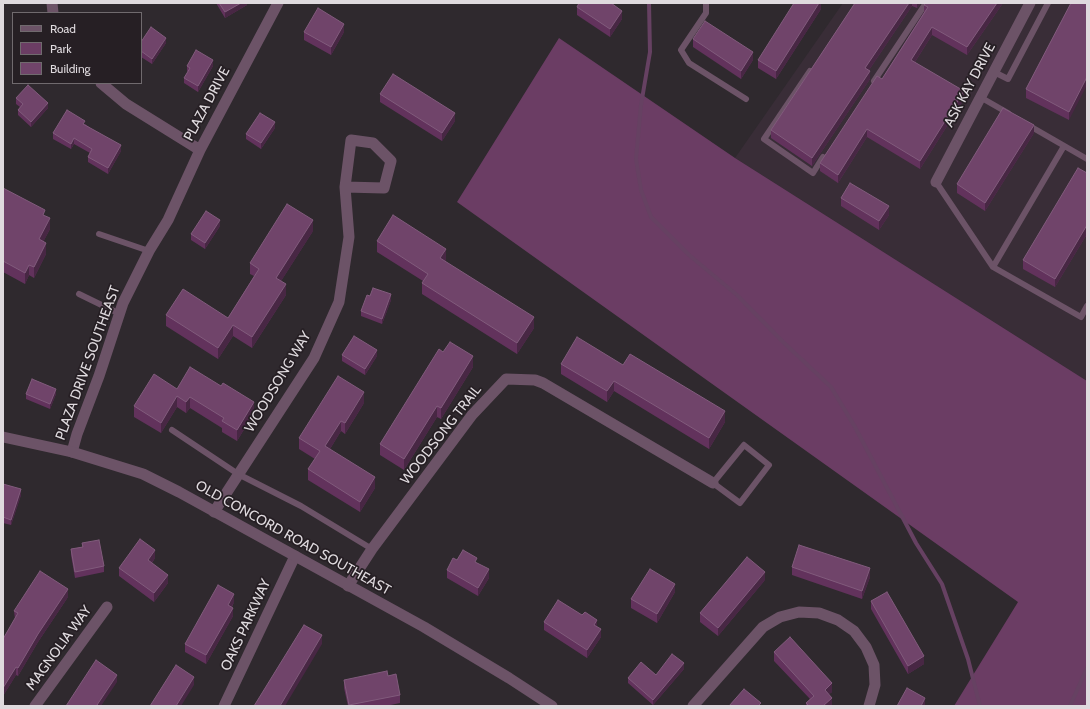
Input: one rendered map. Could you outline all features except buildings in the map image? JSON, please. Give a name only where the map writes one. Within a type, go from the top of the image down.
[{"type":"street","name":"PLAZA DRIVE","points":[[168,220],[200,150],[278,3]]},
{"type":"street","name":"ASK KAY DRIVE","points":[[936,182],[1030,3]]},
{"type":"street","points":[[102,84],[126,104],[200,150]]},
{"type":"street","name":"WOODSONG WAY","points":[[214,512],[314,358],[339,302],[349,237],[345,187],[351,140],[373,143],[391,161],[384,188],[345,187]]},
{"type":"street","name":"PLAZA DRIVE SOUTHEAST","points":[[72,452],[123,303],[149,251],[168,220]]},
{"type":"street","name":"WOODSONG TRAIL","points":[[348,586],[372,549],[472,415],[506,379],[535,380],[544,383],[713,483]]},
{"type":"street","name":"OLD CONCORD ROAD SOUTHEAST","points":[[3,437],[72,452],[143,474],[179,492],[424,627],[510,678],[552,706]]},
{"type":"street","name":"OAKS PARKWAY","points":[[224,706],[295,556]]},
{"type":"street","name":"MAGNOLIA WAY","points":[[35,706],[107,607]]},
{"type":"street","points":[[694,706],[763,627],[780,617],[799,612],[819,613],[838,620],[854,631],[866,647],[874,665],[875,685],[869,706]]},
{"type":"lane","points":[[706,3],[706,13],[681,50],[689,63],[746,99]]},
{"type":"lane","points":[[869,88],[926,3]]},
{"type":"lane","points":[[994,72],[1008,79],[1048,3]]},
{"type":"lane","points":[[812,68],[764,139],[813,174],[826,154]]},
{"type":"lane","points":[[980,97],[1013,116]]},
{"type":"lane","points":[[1025,123],[1087,159]]},
{"type":"lane","points":[[992,267],[1064,146]]},
{"type":"lane","points":[[936,182],[992,267],[1081,317],[1087,306]]},
{"type":"lane","points":[[99,234],[149,251]]},
{"type":"lane","points":[[79,294],[120,314]]},
{"type":"lane","points":[[172,430],[238,474],[301,506],[372,549]]},
{"type":"lane","points":[[744,445],[769,465],[740,502],[713,483],[744,445]]},
{"type":"shaded area","points":[[843,3],[1087,3],[1087,381],[735,158]]},
{"type":"green space","points":[[559,38],[735,158],[1087,381],[1087,706],[954,706],[1018,602],[457,202]]},
{"type":"waterway","points":[[649,3],[650,52],[641,105],[636,159],[641,190],[651,217],[689,255],[737,295],[782,341],[831,387],[855,427],[916,543],[942,584],[968,659],[980,706]]},
{"type":"waterway","points":[[1070,706],[1087,668]]}]
